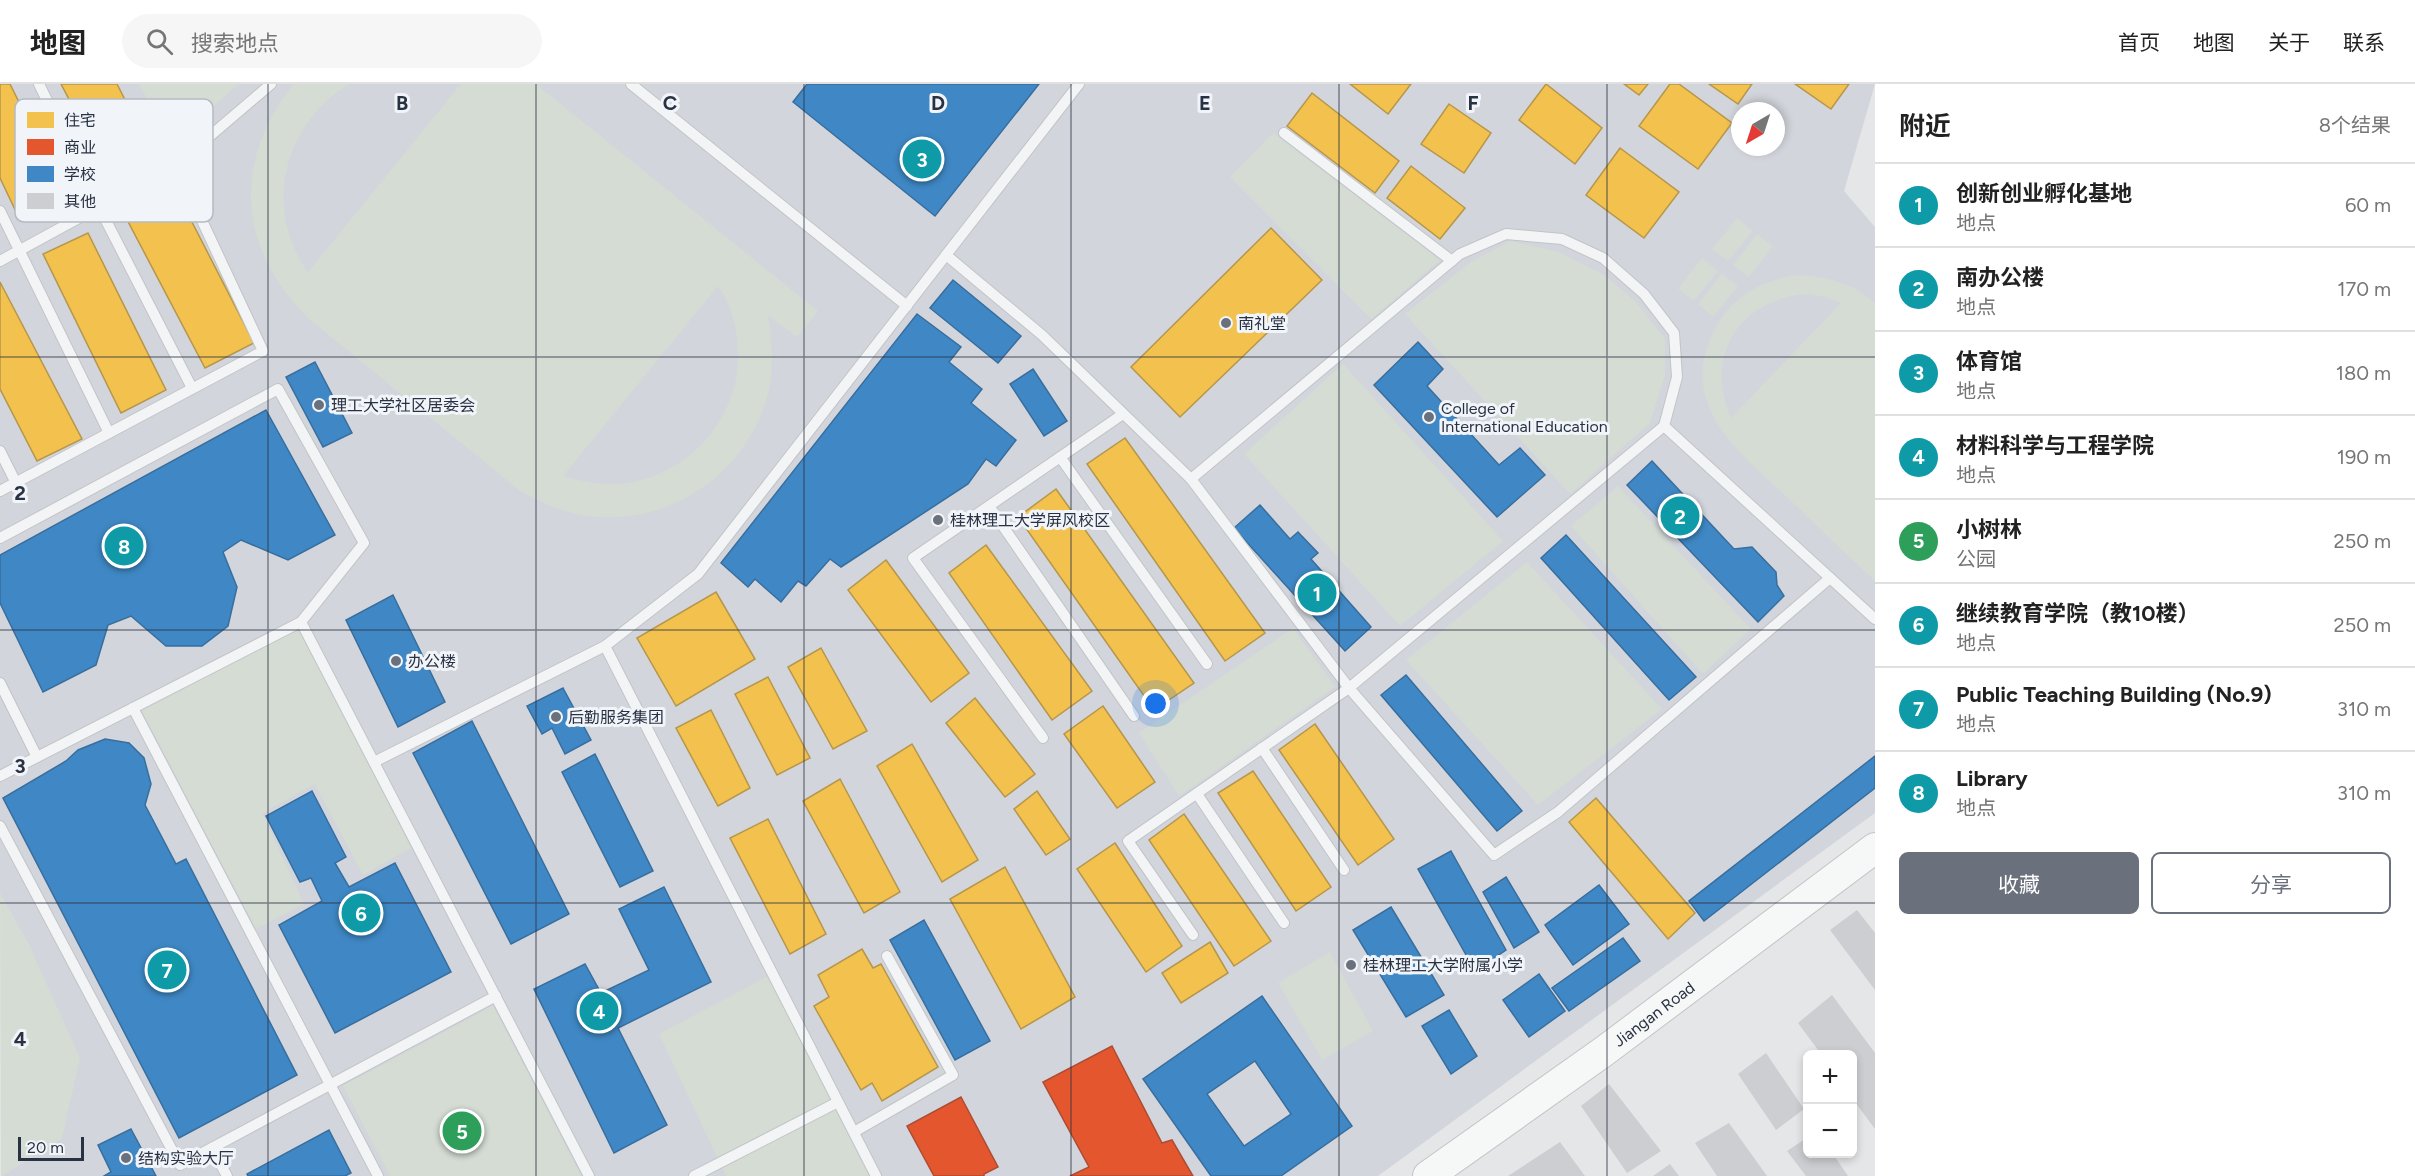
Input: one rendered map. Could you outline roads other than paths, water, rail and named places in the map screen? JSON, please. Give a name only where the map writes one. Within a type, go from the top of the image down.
[{"type":"main road","name":"Jiangan Road","points":[[1428,1176],[1603,1052],[1875,848]]},
{"type":"lane","points":[[39,84],[46,99]]},
{"type":"lane","points":[[213,133],[271,84]]},
{"type":"lane","points":[[631,84],[907,306]]},
{"type":"lane","points":[[374,762],[605,646],[698,574],[1079,84]]},
{"type":"lane","points":[[1284,133],[1452,261]]},
{"type":"lane","points":[[0,211],[109,433]]},
{"type":"lane","points":[[0,261],[72,222]]},
{"type":"lane","points":[[107,222],[192,388]]},
{"type":"lane","points":[[0,491],[263,351],[203,222]]},
{"type":"lane","points":[[1191,479],[1460,254],[1506,234],[1562,239],[1603,258],[1644,294],[1674,333],[1677,377],[1664,426],[1349,688],[1128,841],[1193,935]]},
{"type":"lane","points":[[946,255],[1042,335],[1191,479],[1349,688],[1494,855],[1558,812],[1830,578]]},
{"type":"lane","points":[[0,538],[278,389],[364,543],[301,622],[0,776]]},
{"type":"lane","points":[[1043,738],[914,558],[1123,414]]},
{"type":"lane","points":[[1664,426],[1875,619]]},
{"type":"lane","points":[[0,451],[16,483]]},
{"type":"lane","points":[[1060,457],[1207,664]]},
{"type":"lane","points":[[989,506],[1134,716]]},
{"type":"lane","points":[[301,622],[590,1176]]},
{"type":"lane","points":[[605,646],[876,1176]]},
{"type":"lane","points":[[0,683],[37,757]]},
{"type":"lane","points":[[133,708],[378,1176]]},
{"type":"lane","points":[[1262,748],[1344,870]]},
{"type":"lane","points":[[1197,794],[1284,923]]},
{"type":"lane","points":[[0,825],[180,1165],[496,996]]},
{"type":"lane","points":[[854,1132],[952,1075],[887,956]]},
{"type":"lane","points":[[694,1176],[838,1102]]},
{"type":"lane","points":[[212,1148],[227,1176]]},
{"type":"place","name":"体育馆","points":[[922,159]]},
{"type":"place","name":"南礼堂","points":[[1226,323]]},
{"type":"place","name":"理工大学社区居委会","points":[[319,405]]},
{"type":"place","name":"College of International Education","points":[[1429,417]]},
{"type":"place","name":"南办公楼","points":[[1680,516]]},
{"type":"place","name":"桂林理工大学屏风校区","points":[[938,520]]},
{"type":"place","name":"Library","points":[[124,546]]},
{"type":"place","name":"创新创业孵化基地","points":[[1317,593]]},
{"type":"place","name":"办公楼","points":[[396,661]]},
{"type":"place","name":"后勤服务集团","points":[[556,717]]},
{"type":"place","name":"继续教育学院（教10楼）","points":[[361,913]]},
{"type":"place","name":"桂林理工大学附属小学","points":[[1351,965]]},
{"type":"place","name":"Public Teaching Building (No.9)","points":[[167,970]]},
{"type":"place","name":"材料科学与工程学院","points":[[599,1011]]},
{"type":"place","name":"小树林","points":[[462,1131]]},
{"type":"place","name":"结构实验大厅","points":[[126,1158]]}]
